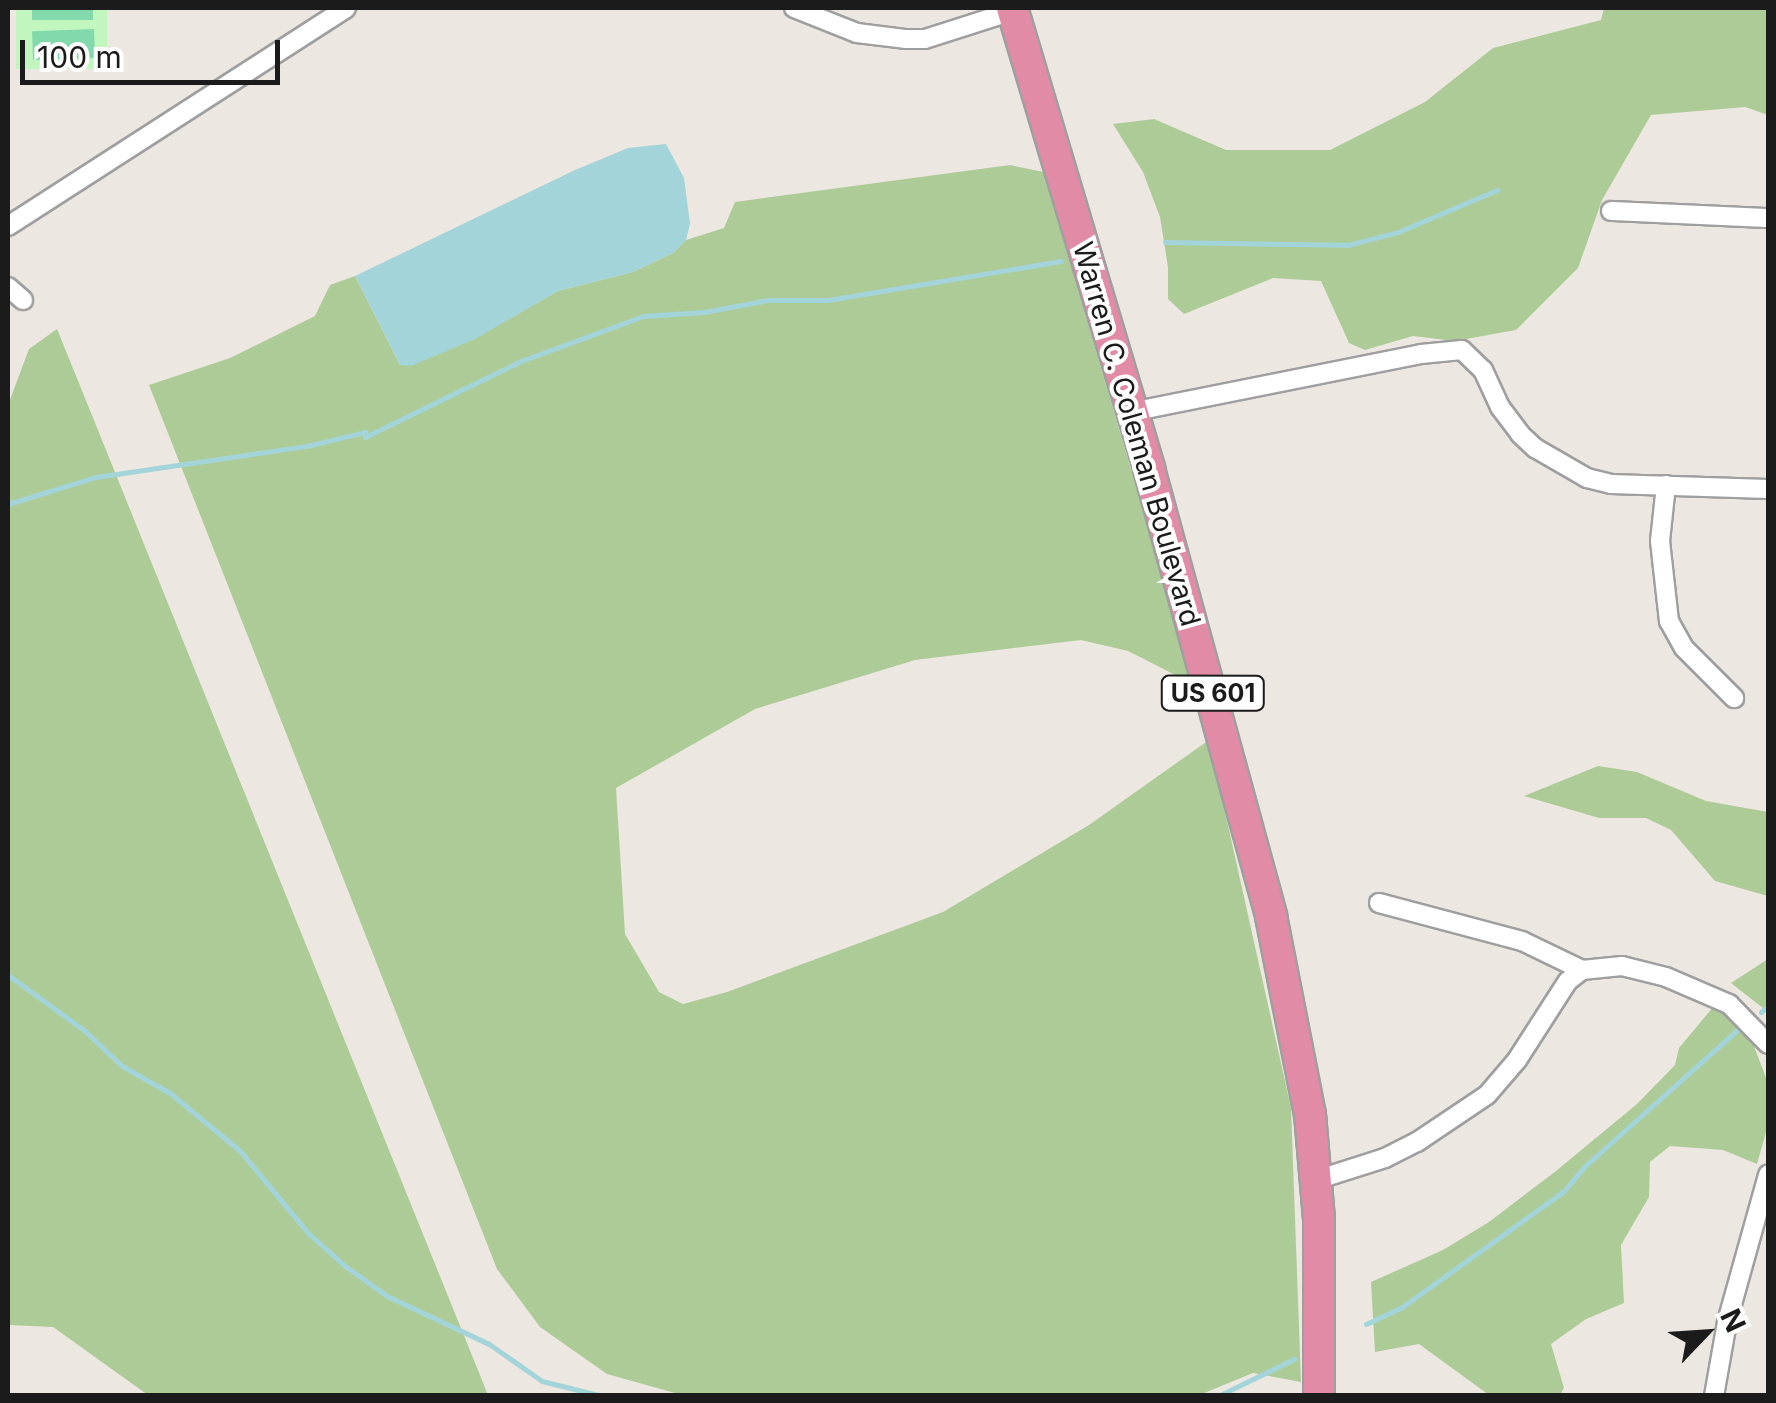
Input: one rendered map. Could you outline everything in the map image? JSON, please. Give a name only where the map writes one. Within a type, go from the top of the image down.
[{"type":"highway","name":"Warren C. Coleman Boulevard","points":[[1013,9],[1233,764],[1271,916],[1310,1114],[1316,1180],[1320,1396]]},
{"type":"street","points":[[8,226],[346,8]]},
{"type":"street","points":[[794,8],[857,33],[905,39],[925,38],[1013,9]]},
{"type":"street","points":[[1611,211],[1768,218]]},
{"type":"street","points":[[8,287],[24,300]]},
{"type":"street","points":[[1131,412],[1420,354],[1462,350],[1482,370],[1500,407],[1535,448],[1587,478],[1611,484],[1768,489]]},
{"type":"street","points":[[1666,485],[1660,541],[1669,622],[1684,648],[1734,698]]},
{"type":"street","points":[[1380,904],[1522,941],[1582,970]]},
{"type":"street","points":[[1316,1180],[1402,1150],[1451,1122],[1486,1095],[1516,1060],[1568,980],[1582,970],[1622,966],[1666,977],[1729,1004],[1768,1044]]},
{"type":"street","points":[[1714,1396],[1726,1322],[1768,1176]]},
{"type":"green space","points":[[16,8],[107,8],[107,69],[16,69]]},
{"type":"green space","points":[[32,8],[93,8],[93,20],[32,20]]},
{"type":"green space","points":[[1604,8],[1768,8],[1768,115],[1745,107],[1651,115],[1602,200],[1578,268],[1516,330],[1455,341],[1413,336],[1365,350],[1349,343],[1321,281],[1273,278],[1184,314],[1168,299],[1168,267],[1160,217],[1143,172],[1113,124],[1154,119],[1226,150],[1330,150],[1425,102],[1493,48],[1601,20]]},
{"type":"green space","points":[[94,29],[95,58],[33,60],[32,31]]},
{"type":"green space","points":[[1010,165],[1043,172],[1195,685],[1128,651],[1081,640],[915,660],[755,709],[616,788],[625,934],[659,992],[683,1004],[727,992],[943,912],[1089,825],[1209,740],[1291,1108],[1301,1382],[1253,1373],[1197,1396],[682,1395],[607,1374],[540,1327],[497,1269],[149,385],[230,358],[315,316],[330,285],[355,276],[400,365],[475,338],[558,291],[633,272],[673,253],[686,240],[724,228],[735,202]]},
{"type":"green space","points":[[57,329],[488,1395],[148,1395],[53,1327],[8,1325],[8,405],[29,349]]},
{"type":"green space","points":[[1598,766],[1637,772],[1706,801],[1768,812],[1768,896],[1715,881],[1671,830],[1646,818],[1599,818],[1524,796]]},
{"type":"green space","points":[[1768,959],[1768,1012],[1731,983]]},
{"type":"green space","points":[[1714,1006],[1732,1015],[1749,1033],[1768,1083],[1767,1129],[1757,1164],[1723,1150],[1670,1146],[1650,1162],[1649,1197],[1621,1245],[1624,1303],[1586,1319],[1551,1344],[1564,1388],[1560,1395],[1489,1395],[1419,1344],[1375,1352],[1371,1282],[1443,1250],[1489,1222],[1556,1171],[1637,1104],[1675,1065],[1679,1048]]},
{"type":"water","points":[[666,144],[684,178],[690,224],[686,240],[673,253],[633,272],[558,291],[475,339],[411,366],[400,365],[355,276],[575,170],[628,148]]},
{"type":"waterway","points":[[1165,242],[1348,245],[1398,232],[1497,190]]},
{"type":"waterway","points":[[8,504],[96,477],[307,446],[365,432],[365,437],[521,361],[643,316],[704,312],[768,300],[828,300],[1061,261]]},
{"type":"waterway","points":[[8,975],[85,1031],[122,1066],[170,1093],[240,1151],[309,1234],[387,1296],[489,1344],[542,1381],[602,1396]]},
{"type":"waterway","points":[[1761,1012],[1768,1006]]},
{"type":"waterway","points":[[1366,1324],[1402,1307],[1564,1191],[1585,1166],[1738,1029]]},
{"type":"waterway","points":[[1218,1396],[1294,1359]]}]
